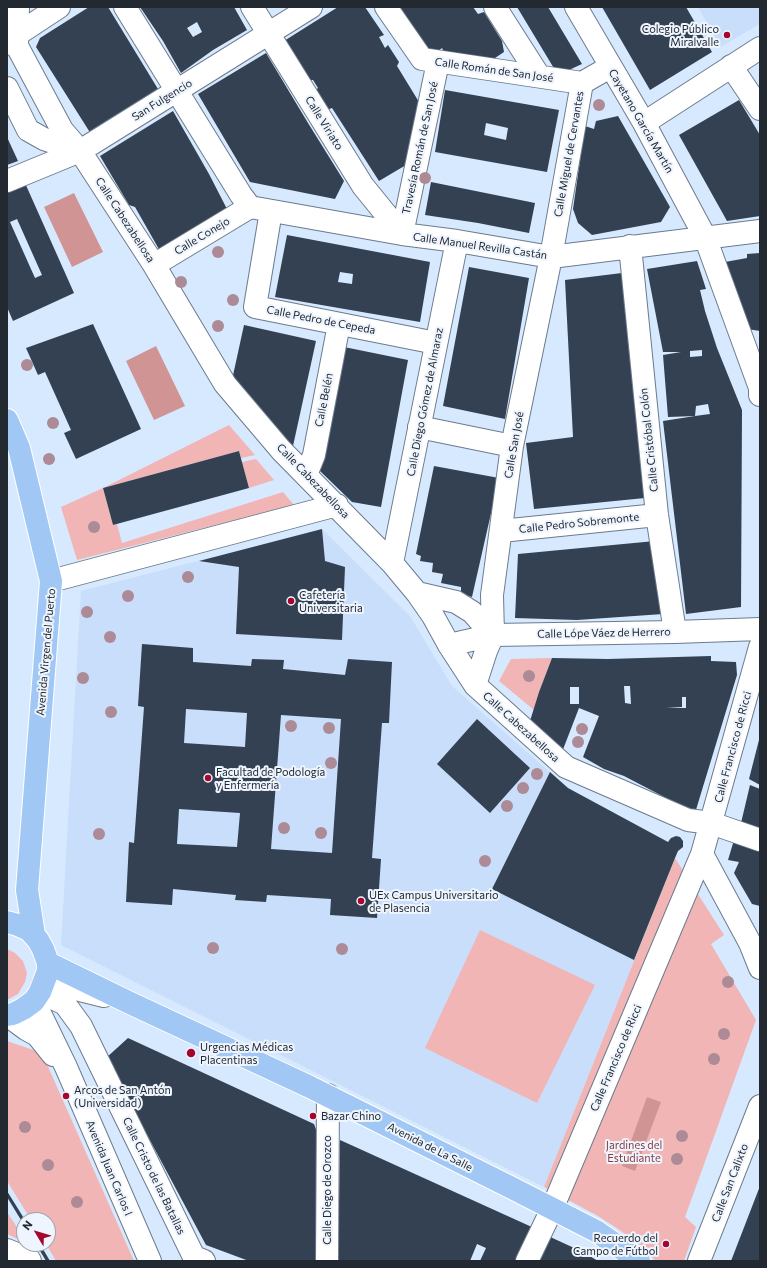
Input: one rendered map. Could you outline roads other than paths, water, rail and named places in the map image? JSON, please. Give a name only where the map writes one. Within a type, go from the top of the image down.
[{"type":"main road","name":"Avenida Virgen del Puerto","points":[[7,420],[19,448],[51,581],[27,890],[34,935]]},
{"type":"main road","name":"Avenida Virgen del Puerto","points":[[7,922],[27,890]]},
{"type":"main road","points":[[7,922],[29,930],[43,949],[48,963],[48,971],[39,993],[23,1008],[13,1014],[7,1015]]},
{"type":"main road","name":"Avenida de La Salle","points":[[48,963],[328,1095],[596,1231],[639,1261]]},
{"type":"street","name":"Calle Cabezabellosa","points":[[18,7],[12,42],[17,46],[62,130],[80,151],[154,265],[225,384],[281,450],[337,505],[392,563],[417,593],[433,616],[449,645],[475,685],[566,767],[688,820],[711,823],[760,840]]},
{"type":"street","points":[[12,42],[58,7]]},
{"type":"street","points":[[125,7],[250,207]]},
{"type":"street","name":"Calle Viriato","points":[[252,7],[363,186],[402,234]]},
{"type":"street","name":"San Fulgencio","points":[[7,181],[80,151],[311,7]]},
{"type":"street","name":"Calle Román de San José","points":[[386,7],[422,59],[582,83]]},
{"type":"street","points":[[496,7],[539,76]]},
{"type":"street","name":"Cayetano García Martín","points":[[576,7],[644,123],[705,237]]},
{"type":"street","points":[[644,123],[760,48]]},
{"type":"street","name":"Travesía Román de San José","points":[[402,234],[438,62]]},
{"type":"street","points":[[732,66],[760,109]]},
{"type":"street","name":"Calle Miguel de Cervantes","points":[[551,257],[582,83],[610,67]]},
{"type":"street","points":[[7,88],[28,130],[44,139],[80,151]]},
{"type":"street","name":"Calle Manuel Revilla Castán","points":[[250,207],[402,234],[457,241],[551,257],[760,230]]},
{"type":"street","name":"Calle Conejo","points":[[154,265],[250,207]]},
{"type":"street","name":"Calle Pedro de Cepeda","points":[[272,211],[254,307],[436,343]]},
{"type":"street","points":[[705,237],[760,388],[760,395]]},
{"type":"street","name":"Calle Diego Gómez de Almaraz","points":[[392,563],[457,241]]},
{"type":"street","name":"Calle Cristóbal Colón","points":[[630,246],[657,515],[676,632]]},
{"type":"street","name":"Calle San José","points":[[491,633],[492,595],[512,446],[551,257]]},
{"type":"street","name":"Calle Belén","points":[[306,475],[314,455],[339,324]]},
{"type":"street","points":[[419,427],[512,446]]},
{"type":"street","points":[[51,581],[337,505]]},
{"type":"street","name":"Calle Pedro Sobremonte","points":[[501,531],[657,515]]},
{"type":"street","points":[[417,593],[456,602],[472,612],[491,633]]},
{"type":"street","points":[[433,616],[456,613],[471,618],[491,633]]},
{"type":"street","name":"Calle Lópe Váez de Herrero","points":[[449,645],[491,633],[676,632],[760,629]]},
{"type":"street","points":[[475,685],[491,633]]},
{"type":"street","name":"Calle Francisco de Ricci","points":[[711,823],[760,647]]},
{"type":"street","points":[[711,823],[702,854],[755,947],[760,968]]},
{"type":"street","name":"Calle Francisco de Ricci","points":[[527,1261],[552,1209],[702,854]]},
{"type":"street","name":"Avenida de La Salle","points":[[39,993],[76,989],[128,1002]]},
{"type":"street","name":"Avenida Juan Carlos I","points":[[39,993],[69,1074],[150,1261]]},
{"type":"street","name":"Calle Cristo de las Batallas","points":[[39,993],[65,1004],[81,1026],[198,1260]]},
{"type":"street","name":"Avenida Juan Carlos I","points":[[7,1015],[37,1035],[69,1074]]},
{"type":"street","name":"Calle Diego de Orozco","points":[[327,1261],[328,1095]]},
{"type":"street","name":"Calle San Calixto","points":[[699,1261],[760,1106]]},
{"type":"street","points":[[7,1250],[29,1259],[30,1261]]},
{"type":"place","name":"Colegio Público Miralvalle","points":[[727,35]]},
{"type":"place","name":"Cafetería Universitaria","points":[[291,601]]},
{"type":"place","name":"Facultad de Podología y Enfermería","points":[[208,778]]},
{"type":"place","name":"UEx Campus Universitario de Plasencia","points":[[361,901]]},
{"type":"place","name":"Urgencias Médicas Placentinas","points":[[191,1053]]},
{"type":"place","name":"Arcos de San Antón (Universidad)","points":[[66,1096]]},
{"type":"place","name":"Bazar Chino","points":[[313,1116]]},
{"type":"place","name":"Recuerdo del Campo de Fútbol","points":[[666,1244]]},
{"type":"park label","name":"Jardines del Estudiante","points":[[634,1151]]}]
